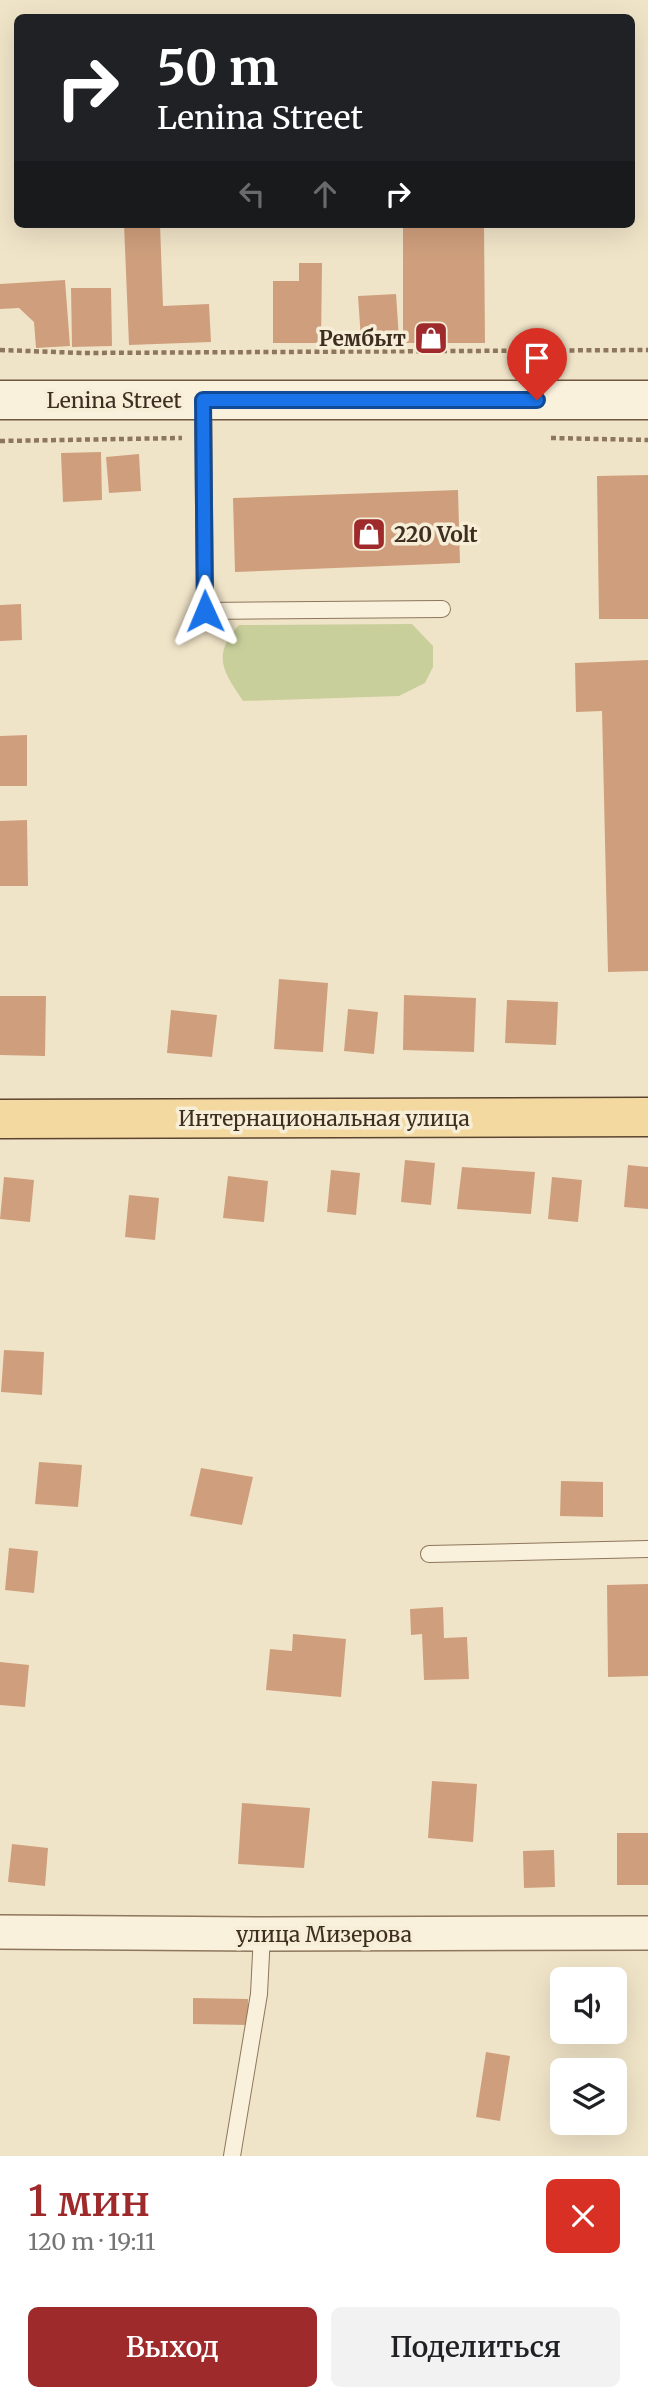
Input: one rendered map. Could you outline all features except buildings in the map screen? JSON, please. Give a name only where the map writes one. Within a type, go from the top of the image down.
[{"type":"main road","name":"Lenina Street","points":[[0,400],[648,400]]},
{"type":"main road","name":"Интернациональная улица","points":[[0,1119],[648,1116]]},
{"type":"street","name":"улица Мизерова","points":[[0,1931],[262,1934],[648,1933]]},
{"type":"lane","points":[[203,400],[205,611],[442,609]]},
{"type":"lane","points":[[429,1554],[648,1549]]},
{"type":"lane","points":[[232,2156],[259,1994],[262,1934]]},
{"type":"path","points":[[0,350],[96,353],[648,350]]},
{"type":"green space","points":[[412,624],[433,646],[433,667],[425,683],[399,696],[243,701],[223,663],[225,645],[239,625]]},
{"type":"place","name":"Рембыт","points":[[431,338]]},
{"type":"place","name":"220 Volt","points":[[369,534]]},
{"type":"route","points":[[205,611],[203,400],[537,400]]}]
